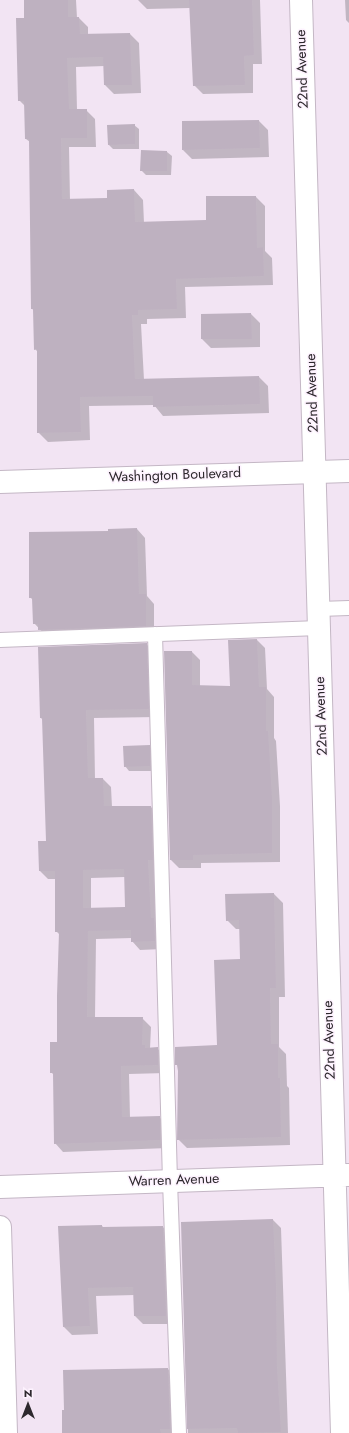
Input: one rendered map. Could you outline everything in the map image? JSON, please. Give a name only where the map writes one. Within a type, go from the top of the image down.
[{"type":"street","name":"22nd Avenue","points":[[301,0],[319,619],[342,1176],[342,1433]]},
{"type":"street","name":"Washington Boulevard","points":[[0,482],[349,471]]},
{"type":"street","name":"Warren Avenue","points":[[0,1187],[342,1176]]},
{"type":"street","points":[[0,1227],[6,1433]]},
{"type":"lane","points":[[0,640],[155,634],[319,619],[349,608]]},
{"type":"lane","points":[[155,634],[170,1181],[179,1433]]},
{"type":"building","points":[[24,0],[68,0],[68,17],[79,17],[80,34],[130,33],[132,85],[104,85],[103,57],[67,58],[69,109],[87,109],[87,138],[61,138],[62,199],[107,198],[107,190],[134,189],[135,222],[206,220],[206,196],[256,196],[257,248],[263,247],[264,276],[176,279],[177,309],[138,310],[138,315],[132,315],[135,379],[259,376],[260,404],[153,407],[153,396],[80,397],[81,432],[37,433],[37,349],[34,350],[33,309],[31,309],[29,139],[25,139],[24,101],[18,101],[16,18],[24,18]]},
{"type":"building","points":[[189,0],[252,0],[254,55],[244,56],[245,85],[193,86]]},
{"type":"building","points":[[259,120],[260,148],[182,150],[182,121]]},
{"type":"building","points":[[135,124],[135,144],[108,145],[107,125]]},
{"type":"building","points":[[141,150],[167,151],[167,171],[140,171]]},
{"type":"building","points":[[251,313],[252,339],[201,339],[201,314]]},
{"type":"building","points":[[137,528],[139,594],[146,594],[146,626],[38,630],[38,624],[33,624],[32,598],[29,598],[29,532],[108,531],[108,529]]},
{"type":"building","points":[[257,639],[259,687],[266,687],[266,731],[268,731],[272,797],[272,853],[193,855],[193,860],[170,860],[164,651],[192,651],[192,685],[230,686],[228,640]]},
{"type":"building","points":[[147,643],[149,709],[86,710],[88,778],[103,778],[104,806],[151,806],[153,860],[148,860],[151,918],[154,918],[155,941],[131,942],[131,930],[88,931],[87,1017],[143,1017],[142,1045],[145,1045],[145,1048],[158,1047],[158,1065],[121,1066],[122,1117],[160,1116],[160,1140],[54,1144],[53,1073],[50,1073],[50,1042],[57,1042],[59,932],[55,932],[55,871],[39,871],[38,841],[46,841],[38,647]],"holes":[[[124,869],[125,907],[83,908],[83,870]]]},
{"type":"building","points":[[150,745],[150,766],[124,767],[123,746]]},
{"type":"building","points":[[274,893],[276,988],[270,988],[271,1044],[278,1044],[281,1137],[177,1140],[178,1071],[177,1065],[175,1065],[175,1047],[217,1045],[214,960],[240,959],[239,920],[226,921],[225,894]]},
{"type":"building","points":[[273,1219],[276,1284],[277,1367],[281,1432],[238,1433],[237,1428],[187,1429],[181,1222]]},
{"type":"building","points":[[102,1225],[102,1227],[163,1226],[166,1316],[134,1316],[133,1287],[88,1288],[90,1326],[63,1327],[58,1226]]},
{"type":"building","points":[[168,1368],[170,1429],[160,1429],[161,1433],[62,1433],[62,1410],[64,1410],[63,1370]]}]
